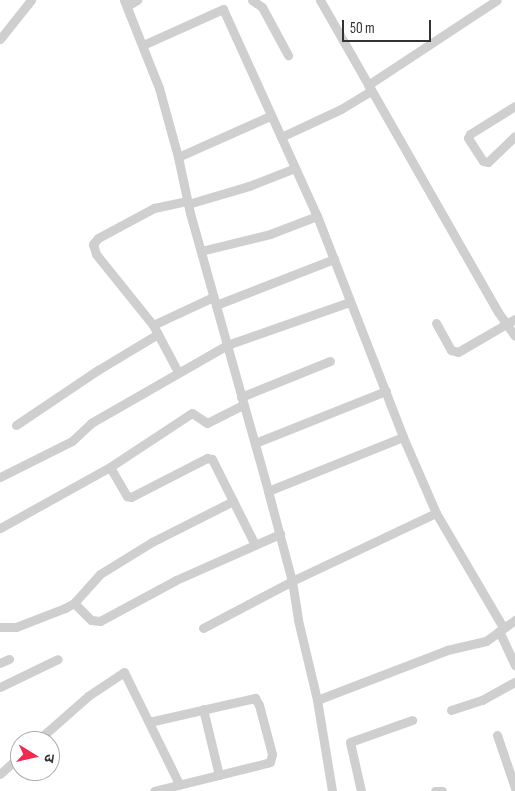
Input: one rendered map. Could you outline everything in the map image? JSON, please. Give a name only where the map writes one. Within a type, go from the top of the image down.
[{"type":"street","points":[[0,38],[31,0]]},
{"type":"street","points":[[137,0],[126,3],[159,88],[200,250],[292,581],[298,620],[317,700],[332,791]]},
{"type":"street","points":[[252,0],[262,7],[288,56]]},
{"type":"street","points":[[320,0],[369,88],[506,324],[515,336]]},
{"type":"street","points":[[281,137],[341,109],[497,0]]},
{"type":"street","points":[[143,45],[223,9],[317,216],[403,437],[436,513],[501,629],[515,666]]},
{"type":"street","points":[[515,106],[470,134],[468,138],[483,161],[488,162],[515,136]]},
{"type":"street","points":[[178,157],[270,116]]},
{"type":"street","points":[[178,372],[153,325],[96,254],[93,244],[98,238],[154,208],[188,203],[249,186],[295,168]]},
{"type":"street","points":[[200,250],[270,234],[317,216]]},
{"type":"street","points":[[153,325],[214,301],[334,259]]},
{"type":"street","points":[[0,477],[72,441],[91,423],[227,345],[349,302]]},
{"type":"street","points":[[436,323],[451,350],[456,352],[461,351],[515,319]]},
{"type":"street","points":[[16,425],[98,370],[158,334]]},
{"type":"street","points":[[0,528],[110,467],[192,413],[207,423],[242,401],[330,361]]},
{"type":"street","points":[[255,443],[386,391]]},
{"type":"street","points":[[268,490],[403,437]]},
{"type":"street","points":[[110,467],[127,496],[131,497],[210,458],[255,545]]},
{"type":"street","points":[[0,627],[16,627],[74,603],[100,574],[152,542],[233,501]]},
{"type":"street","points":[[202,628],[292,581],[436,513]]},
{"type":"street","points":[[74,603],[91,620],[100,621],[176,580],[280,534]]},
{"type":"street","points":[[317,700],[448,650],[486,641],[515,620]]},
{"type":"street","points":[[0,687],[58,659]]},
{"type":"street","points":[[48,731],[88,696],[122,672],[127,674],[179,784]]},
{"type":"street","points":[[451,710],[476,702],[515,682]]},
{"type":"street","points":[[149,722],[254,698],[260,706],[272,754],[270,762],[154,791]]},
{"type":"street","points":[[203,709],[219,775]]},
{"type":"street","points":[[361,791],[349,746],[351,740],[412,720]]},
{"type":"street","points":[[497,735],[515,788]]},
{"type":"street","points":[[0,774],[10,765]]},
{"type":"street","points":[[435,791],[442,791]]}]
